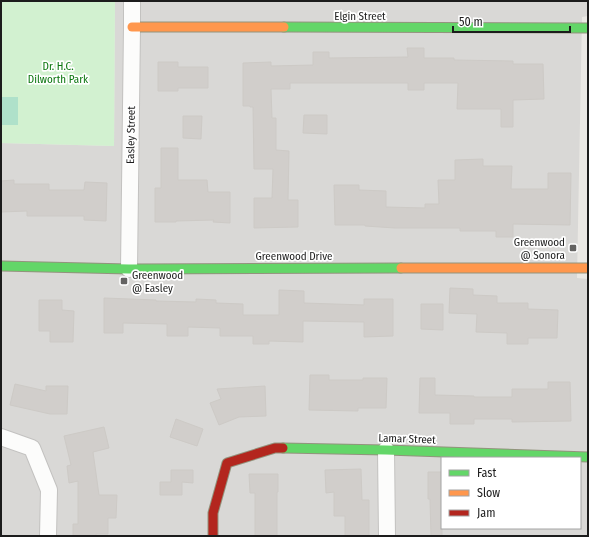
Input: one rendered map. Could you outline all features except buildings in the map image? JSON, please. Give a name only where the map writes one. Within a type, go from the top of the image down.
[{"type":"street","name":"Easley Street","points":[[129,269],[132,1]]},
{"type":"street","name":"Elgin Street","points":[[132,27],[588,28]]},
{"type":"street","name":"Greenwood Drive","points":[[1,266],[129,269],[588,268]]},
{"type":"street","points":[[1,437],[32,448],[49,490],[48,536]]},
{"type":"street","name":"Lamar Street","points":[[213,536],[213,513],[227,463],[275,448],[588,457]]},
{"type":"street","points":[[386,450],[387,536]]},
{"type":"shaded area","points":[[115,1],[588,1],[588,16],[582,17],[577,278],[588,279],[588,536],[1,536],[1,143],[114,146]]},
{"type":"green space","name":"Dr. H.C. Dilworth Park","points":[[1,1],[115,1],[114,146],[1,143]]},
{"type":"green space","points":[[1,97],[18,97],[18,125],[1,125]]},
{"type":"traffic: fast","points":[[284,27],[588,28]]},
{"type":"traffic: fast","points":[[1,266],[129,269],[401,268]]},
{"type":"traffic: fast","points":[[283,448],[588,457]]},
{"type":"traffic: slow","points":[[132,27],[284,27]]},
{"type":"traffic: slow","points":[[401,268],[588,268]]},
{"type":"traffic: jam","points":[[213,536],[213,513],[227,463],[275,448],[283,448]]},
{"type":"place","name":"Greenwood @ Sonora","points":[[573,248]]},
{"type":"place","name":"Greenwood @ Easley","points":[[124,281]]}]
